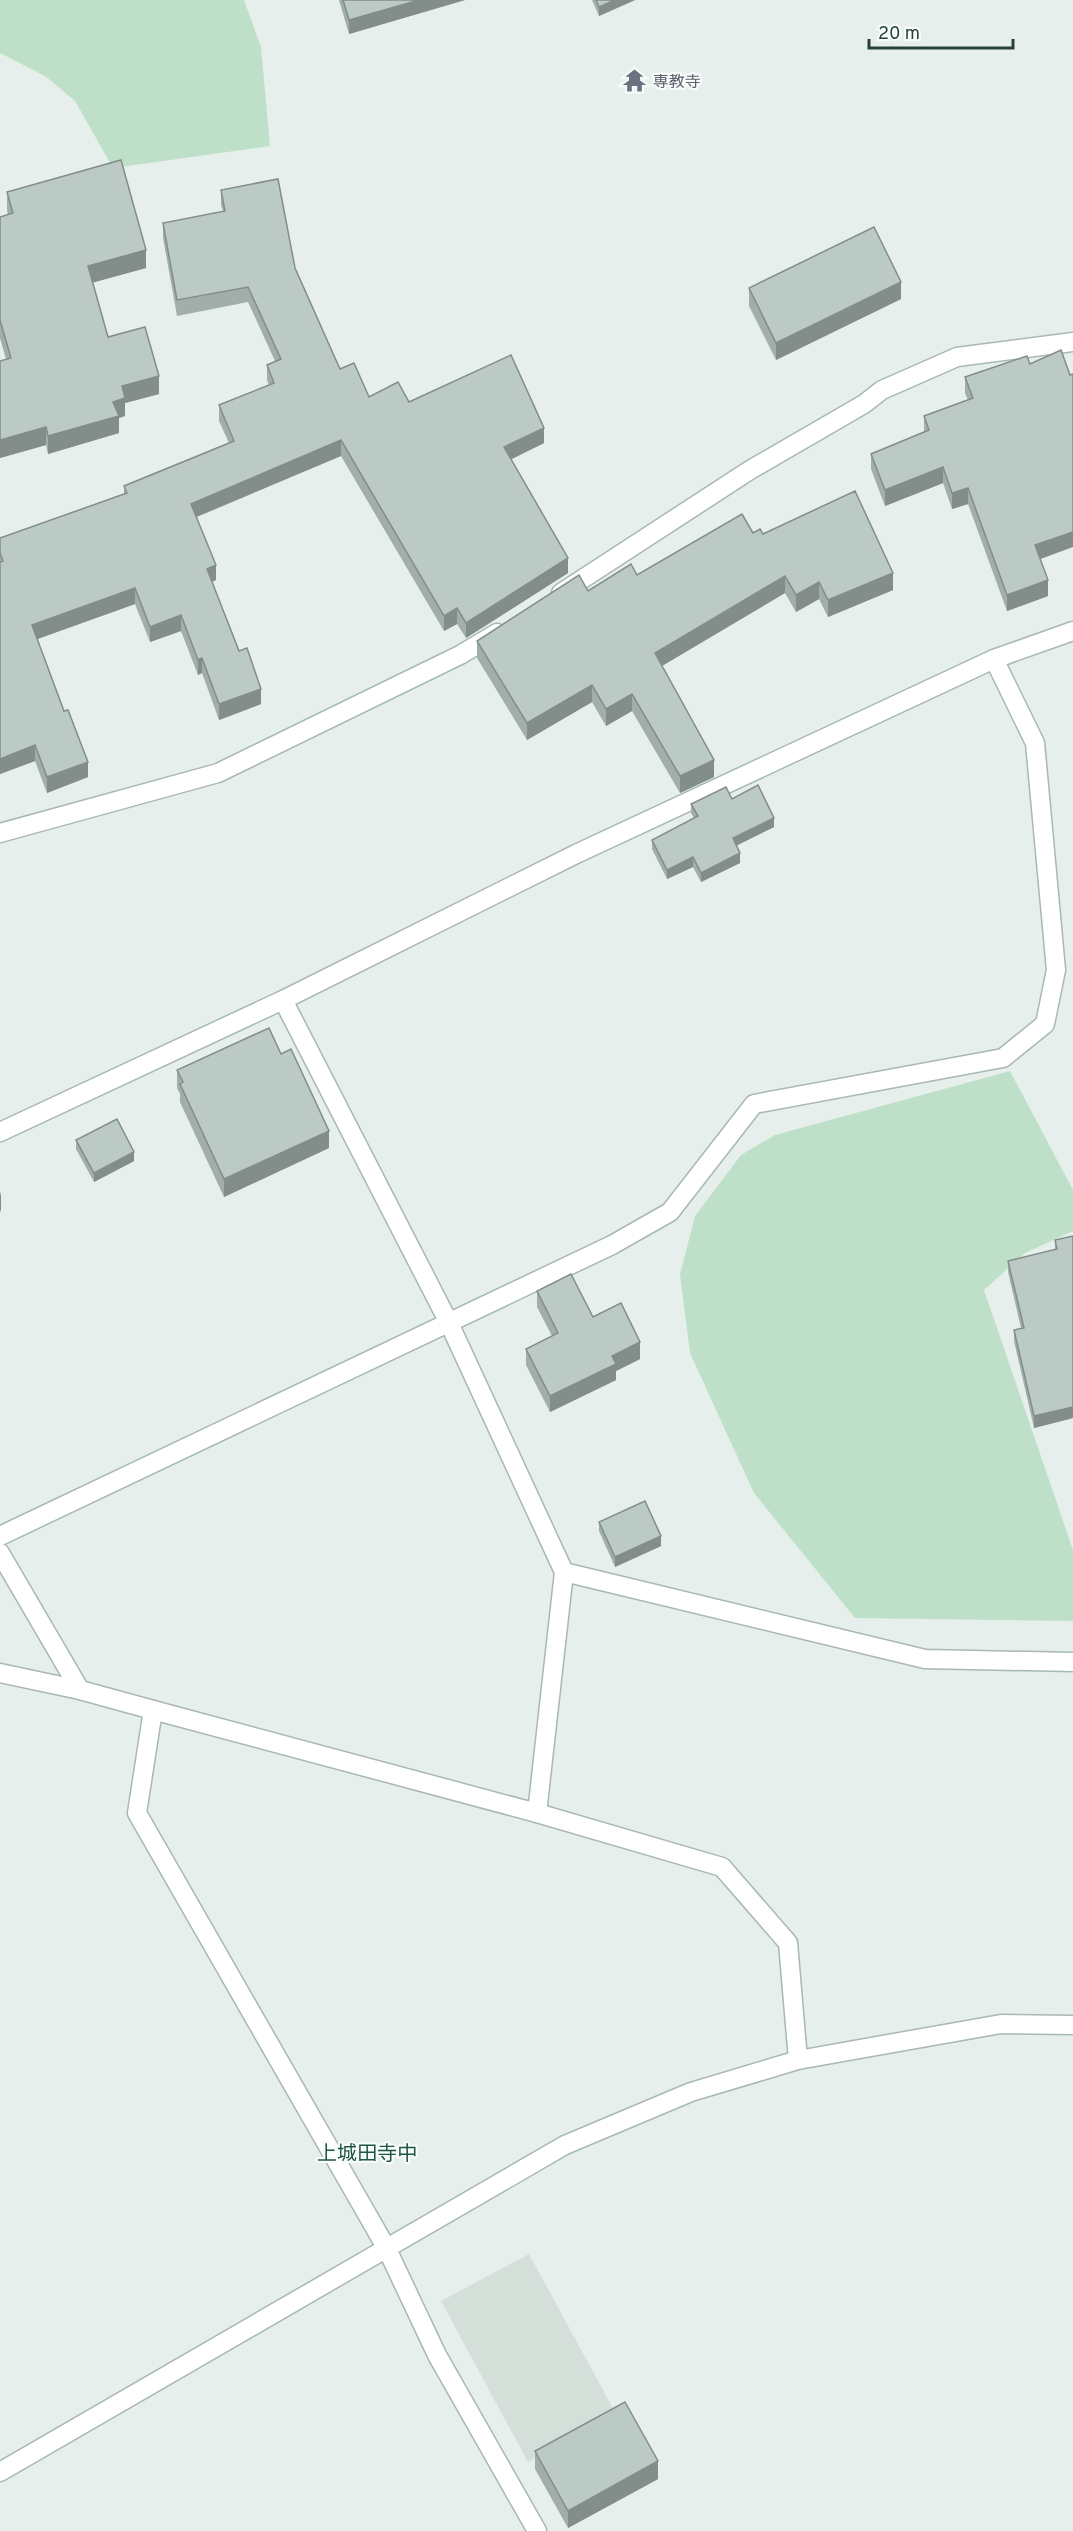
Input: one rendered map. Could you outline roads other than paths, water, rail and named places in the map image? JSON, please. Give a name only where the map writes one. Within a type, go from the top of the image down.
[{"type":"street","points":[[547,601],[750,470],[864,404],[882,390],[957,357],[1073,342]]},
{"type":"street","points":[[0,832],[218,773],[460,656],[509,625]]},
{"type":"street","points":[[0,1132],[283,1000],[576,854],[994,659],[1073,631]]},
{"type":"street","points":[[0,1536],[612,1245],[670,1212],[754,1104],[1003,1058],[1045,1024],[1056,970],[1035,743],[994,659]]},
{"type":"street","points":[[283,1000],[449,1323],[564,1572],[537,1813]]},
{"type":"street","points":[[0,1553],[80,1690]]},
{"type":"street","points":[[564,1572],[925,1659],[1073,1662]]},
{"type":"street","points":[[0,1673],[80,1690],[537,1813],[722,1867],[788,1943],[798,2060]]},
{"type":"street","points":[[153,1710],[137,1814],[387,2249],[437,2355],[537,2531]]},
{"type":"street","points":[[0,2472],[564,2145],[691,2092],[798,2060],[1000,2024],[1073,2025]]},
{"type":"place","name":"専教寺","points":[[635,81]]},
{"type":"district","name":"上城田寺中","points":[[367,2153]]}]
